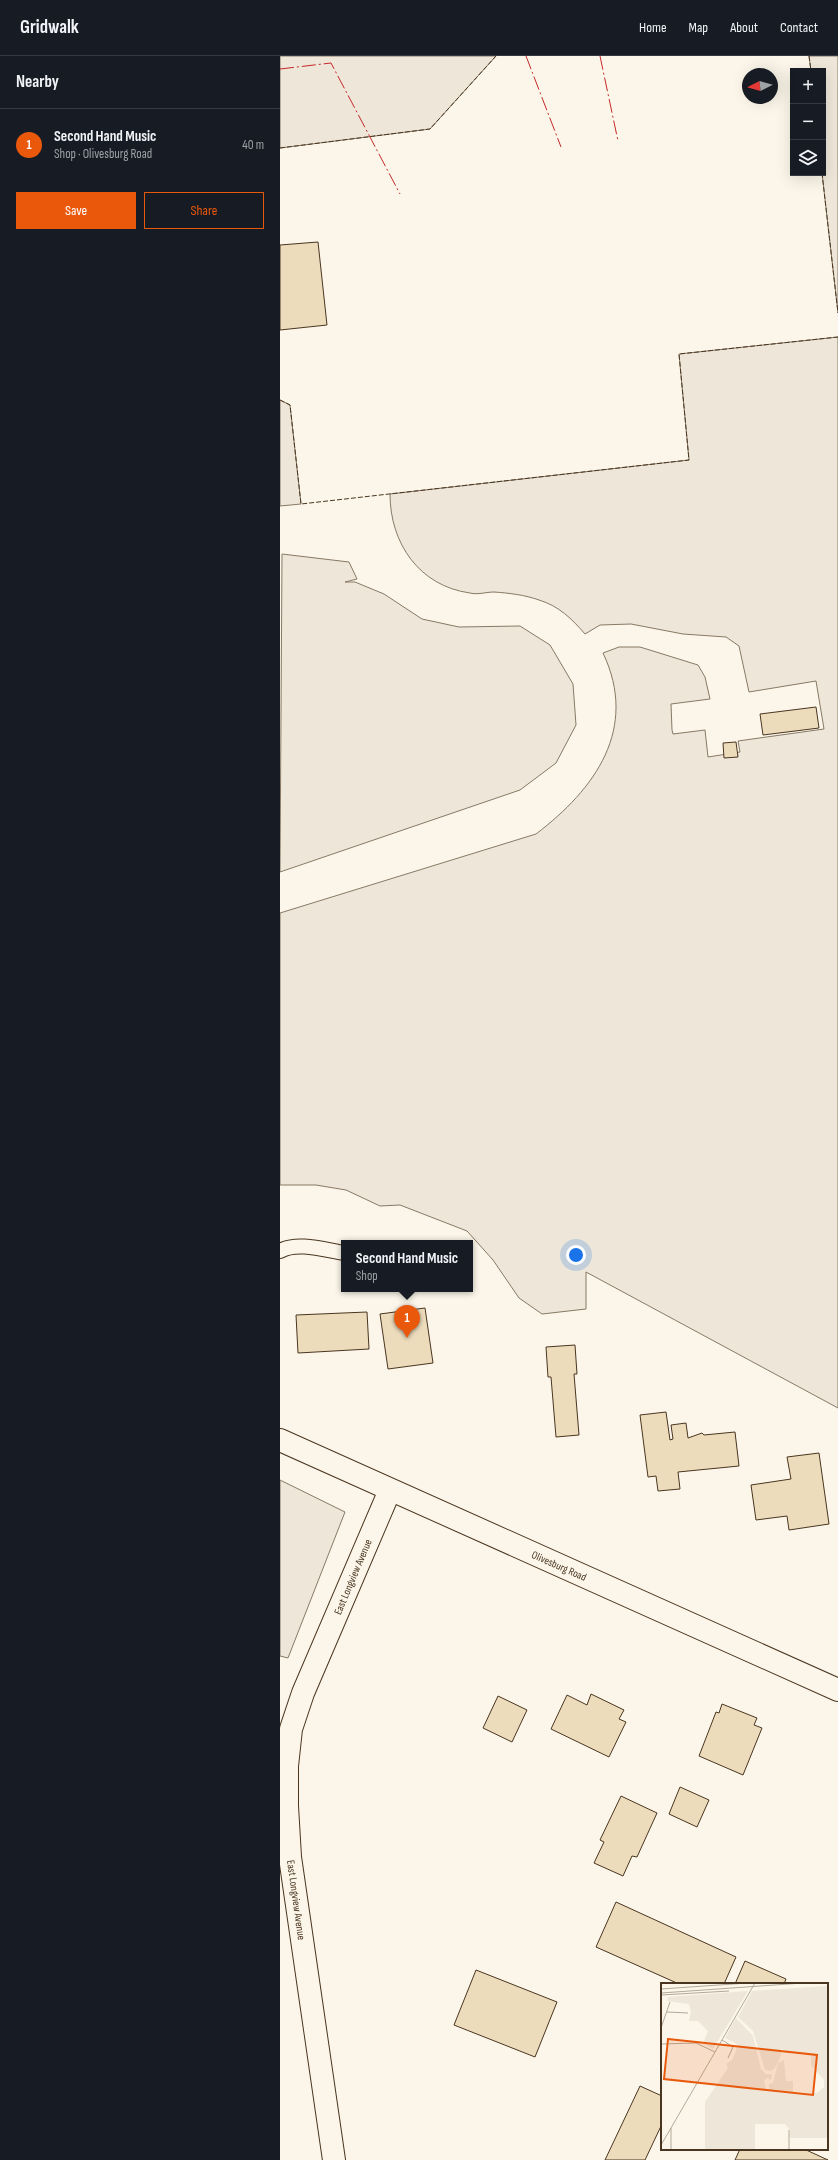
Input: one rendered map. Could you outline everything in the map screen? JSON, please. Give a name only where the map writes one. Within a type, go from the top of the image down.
[{"type":"main road","name":"Olivesburg Road","points":[[280,1440],[838,1690]]},
{"type":"main road","name":"East Longview Avenue","points":[[334,2160],[290,1857],[287,1806],[287,1766],[291,1729],[303,1693],[390,1490]]},
{"type":"lane","points":[[280,1252],[285,1248],[304,1247],[341,1252]]},
{"type":"shaded area","points":[[280,56],[496,56],[430,129],[280,148]]},
{"type":"shaded area","points":[[809,56],[838,56],[838,313],[822,176],[826,176],[826,68],[811,68]]},
{"type":"shaded area","points":[[838,337],[838,1408],[586,1272],[586,1309],[542,1314],[519,1298],[493,1260],[467,1231],[400,1205],[380,1206],[346,1190],[316,1185],[280,1185],[280,913],[536,834],[576,797],[593,777],[605,755],[613,732],[616,707],[613,681],[603,653],[619,647],[640,647],[698,665],[705,677],[710,699],[671,704],[672,730],[673,734],[705,730],[708,757],[740,752],[738,741],[824,729],[816,681],[749,692],[739,646],[726,637],[683,634],[631,624],[600,625],[585,634],[559,609],[539,600],[505,593],[470,593],[452,589],[436,581],[422,572],[402,545],[395,529],[391,512],[390,494],[689,460],[679,354]]},
{"type":"shaded area","points":[[280,400],[290,405],[301,504],[280,506]]},
{"type":"shaded area","points":[[282,554],[349,562],[357,579],[345,582],[355,582],[384,594],[422,619],[459,627],[520,626],[550,645],[573,684],[576,725],[556,763],[520,790],[280,872]]},
{"type":"shaded area","points":[[280,1480],[345,1512],[288,1658],[280,1656]]},
{"type":"building","points":[[318,242],[327,325],[280,330],[280,245]]},
{"type":"building","points":[[816,707],[819,728],[763,735],[760,714]]},
{"type":"building","points":[[736,742],[738,757],[724,758],[723,743]]},
{"type":"building","points":[[425,1308],[433,1363],[388,1369],[380,1314]]},
{"type":"building","points":[[367,1312],[369,1349],[298,1353],[296,1315]]},
{"type":"building","points":[[575,1345],[577,1374],[574,1374],[579,1435],[556,1437],[551,1377],[548,1377],[546,1347]]},
{"type":"building","points":[[666,1412],[670,1440],[673,1439],[671,1425],[686,1423],[688,1438],[702,1433],[704,1435],[735,1432],[739,1466],[678,1472],[680,1489],[658,1491],[656,1476],[648,1477],[640,1415]]},
{"type":"building","points":[[819,1453],[829,1524],[789,1530],[787,1516],[756,1520],[751,1485],[791,1479],[787,1457]]},
{"type":"building","points":[[591,1694],[624,1710],[619,1719],[626,1722],[609,1757],[551,1729],[567,1695],[587,1705]]},
{"type":"building","points":[[498,1696],[527,1710],[512,1742],[483,1728]]},
{"type":"building","points":[[722,1704],[757,1718],[754,1725],[762,1728],[743,1775],[699,1756],[716,1712],[719,1713]]},
{"type":"building","points":[[680,1787],[709,1800],[697,1827],[669,1814]]},
{"type":"building","points":[[621,1796],[657,1813],[637,1857],[632,1856],[623,1876],[594,1863],[604,1842],[600,1840]]},
{"type":"building","points":[[616,1902],[736,1957],[724,1983],[677,1983],[596,1947]]},
{"type":"building","points":[[745,1961],[786,1979],[784,1983],[735,1983]]},
{"type":"building","points":[[476,1970],[557,2002],[535,2057],[454,2025]]},
{"type":"building","points":[[640,2086],[661,2096],[661,2126],[645,2160],[605,2160]]},
{"type":"building","points":[[740,2150],[806,2150],[828,2160],[735,2160]]},
{"type":"fence","points":[[280,148],[430,129],[496,56]]},
{"type":"fence","points":[[809,56],[811,68]]},
{"type":"fence","points":[[822,176],[838,313]]},
{"type":"fence","points":[[280,400],[290,405],[301,504],[689,460],[679,354],[838,337]]},
{"type":"power","points":[[526,56],[561,147]]},
{"type":"power","points":[[600,56],[618,141]]},
{"type":"power","points":[[280,69],[331,63],[400,194]]},
{"type":"place","name":"Second Hand Music","points":[[407,1338]]}]
